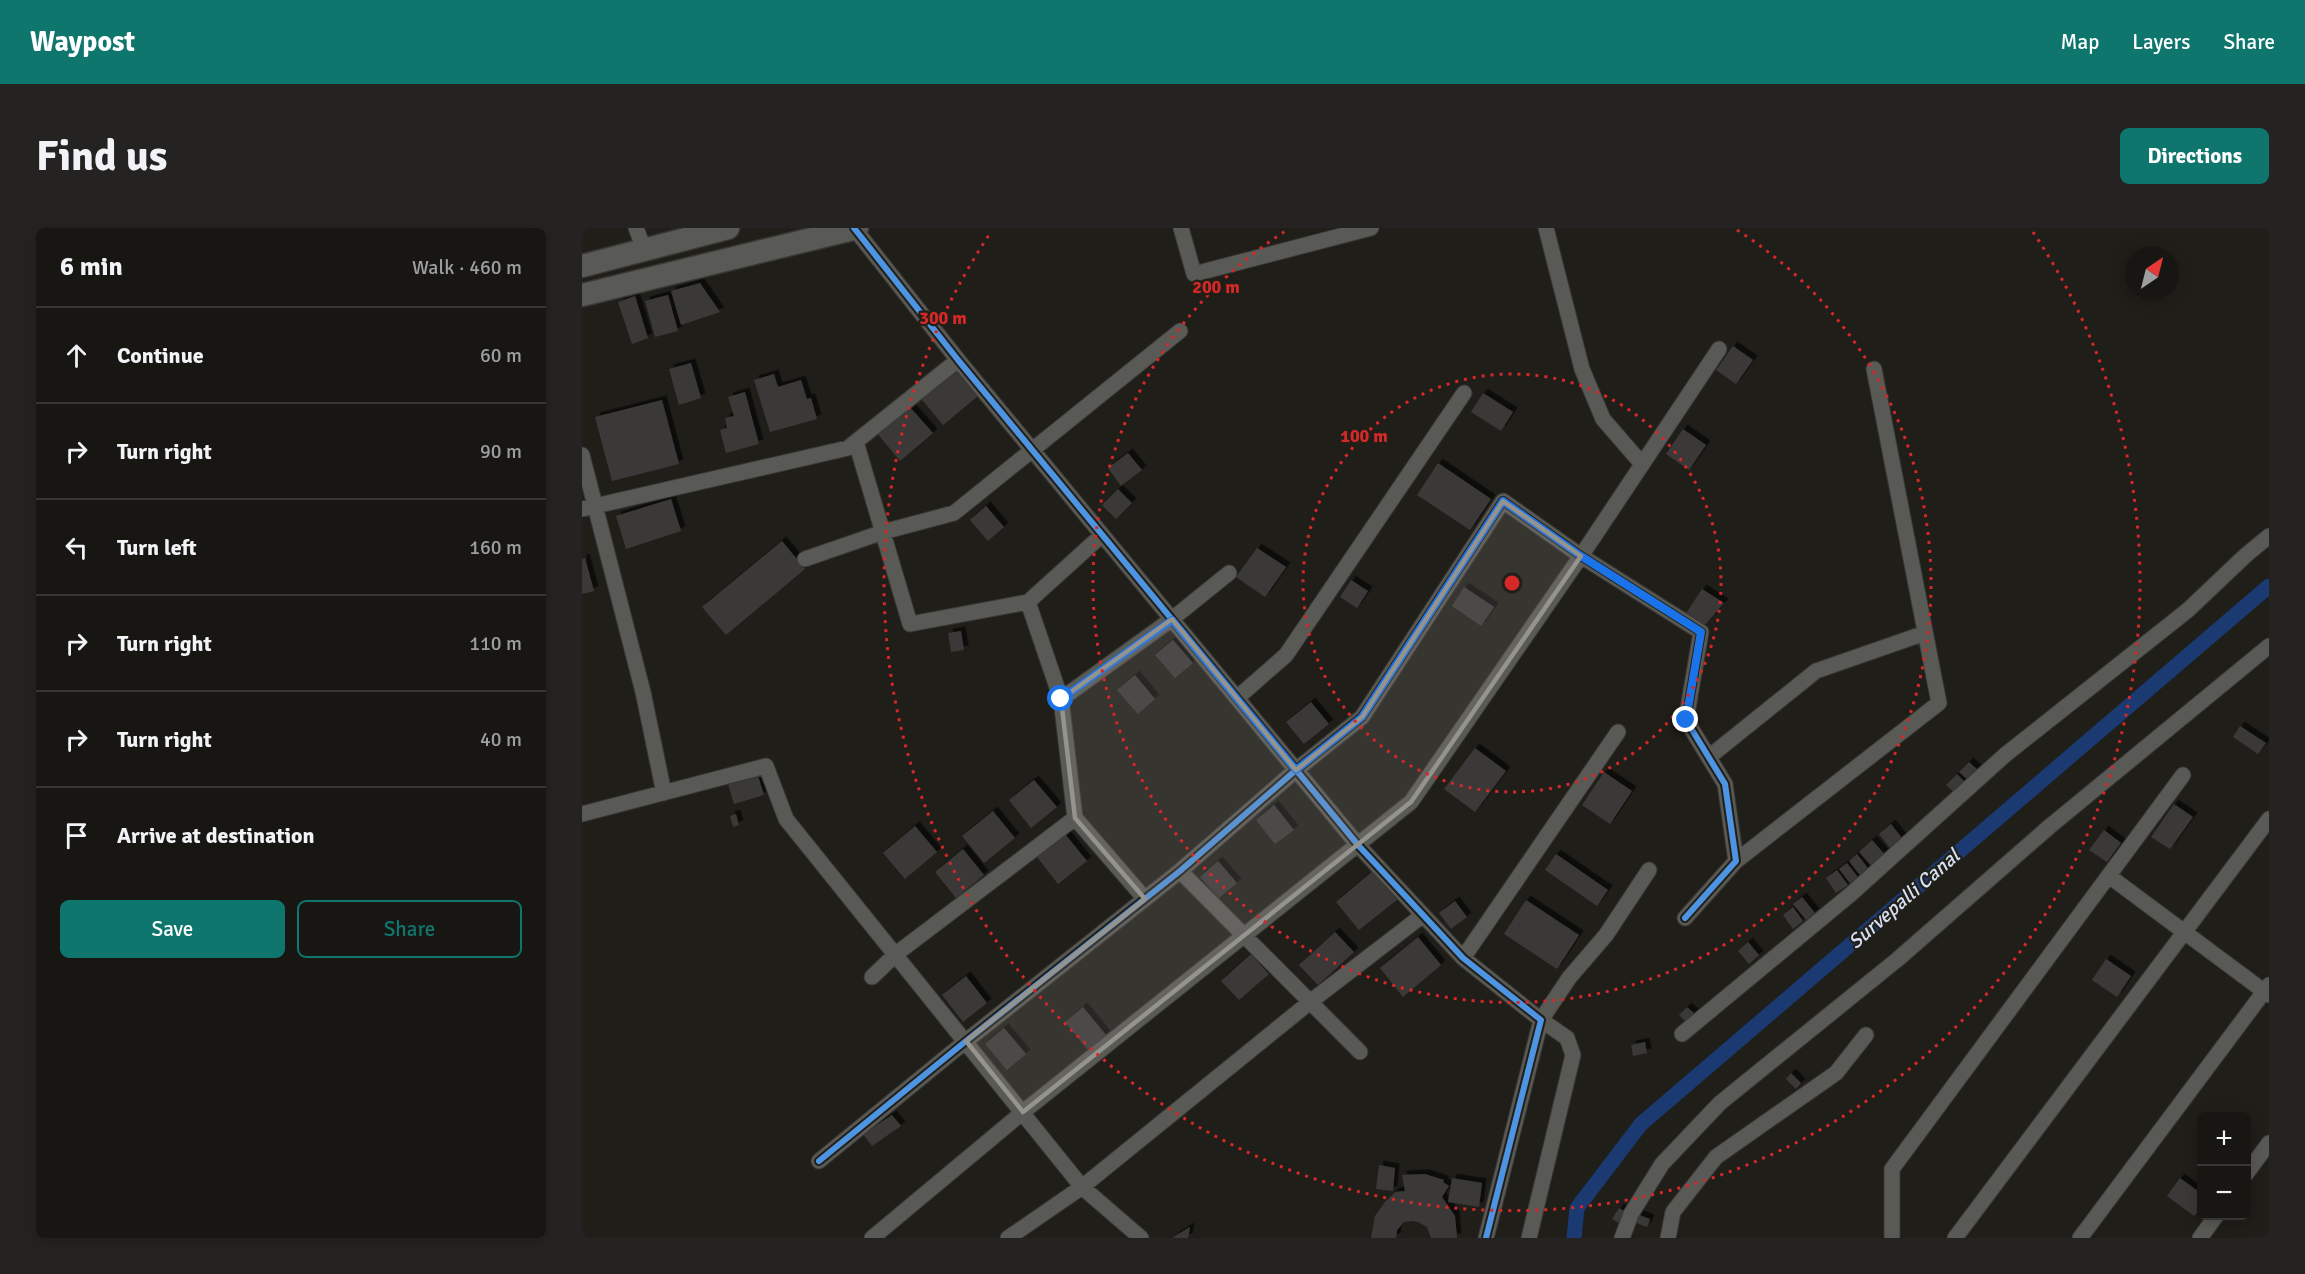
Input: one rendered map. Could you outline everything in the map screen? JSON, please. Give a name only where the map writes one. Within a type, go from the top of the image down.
[{"type":"main road","points":[[582,266],[728,228]]},
{"type":"main road","points":[[582,295],[855,228]]},
{"type":"street","points":[[636,228],[644,249]]},
{"type":"street","points":[[855,228],[958,360],[1358,845],[1463,958],[1567,1038],[1573,1055],[1529,1238]]},
{"type":"street","points":[[1181,228],[1194,274],[1371,228]]},
{"type":"street","points":[[1546,228],[1582,369],[1603,419],[1642,464]]},
{"type":"street","points":[[805,559],[883,532],[954,513],[1180,331]]},
{"type":"street","points":[[872,1238],[1023,1112],[1411,802],[1581,556],[1719,349]]},
{"type":"street","points":[[588,508],[848,448],[958,360]]},
{"type":"street","points":[[1685,918],[1736,861],[1939,703],[1874,369]]},
{"type":"street","points":[[1237,698],[1286,655],[1464,393]]},
{"type":"street","points":[[856,442],[910,624],[1028,602],[1102,535]]},
{"type":"street","points":[[582,455],[588,508],[643,692],[664,793]]},
{"type":"street","points":[[819,1161],[1180,871],[1296,770],[1362,717],[1503,501],[1581,556],[1701,632],[1686,720],[1725,784],[1736,861]]},
{"type":"street","points":[[1682,1034],[1851,894],[2005,755],[2188,610],[2269,536]]},
{"type":"street","points":[[1061,699],[1172,620],[1229,573]]},
{"type":"street","points":[[1028,602],[1061,699],[1075,818],[1145,899]]},
{"type":"street","points":[[1709,757],[1816,671],[1925,633]]},
{"type":"street","points":[[1623,1238],[1631,1214],[1662,1164],[1720,1102],[1898,959],[2076,805],[2269,646]]},
{"type":"street","points":[[1463,958],[1618,732]]},
{"type":"street","points":[[582,814],[766,766],[786,819],[1082,1187],[1141,1238]]},
{"type":"street","points":[[1892,1238],[1892,1168],[2183,775]]},
{"type":"street","points":[[873,977],[896,954],[1075,818]]},
{"type":"street","points":[[1955,1238],[2269,819]]},
{"type":"street","points":[[1486,1238],[1541,1020],[1569,978],[1606,935],[1648,870]]},
{"type":"street","points":[[1180,871],[1360,1052]]},
{"type":"street","points":[[2080,1238],[2268,991],[2109,876]]},
{"type":"street","points":[[1008,1238],[1082,1187],[1310,1002],[1423,915]]},
{"type":"street","points":[[1668,1238],[1673,1212],[1716,1157],[1836,1073],[1866,1035]]},
{"type":"street","points":[[2251,1168],[2269,1143]]},
{"type":"street","points":[[2200,1238],[2213,1220]]},
{"type":"highlighted area","points":[[1503,501],[1581,556],[1411,802],[1023,1112],[966,1041],[1145,899],[1075,818],[1061,699],[1172,619],[1296,770],[1362,717]]},
{"type":"building","points":[[700,283],[720,312],[681,325],[671,291]]},
{"type":"building","points":[[668,295],[678,331],[655,337],[645,301]]},
{"type":"building","points":[[635,296],[648,338],[632,344],[618,302]]},
{"type":"building","points":[[1733,346],[1753,360],[1736,384],[1716,370]]},
{"type":"building","points":[[691,363],[701,398],[679,405],[669,369]]},
{"type":"building","points":[[954,367],[978,396],[943,425],[919,396]]},
{"type":"building","points":[[774,374],[778,387],[801,380],[807,399],[811,398],[817,419],[770,432],[754,380]]},
{"type":"building","points":[[745,392],[759,444],[726,453],[720,430],[727,428],[725,418],[734,416],[728,397]]},
{"type":"building","points":[[1483,393],[1513,412],[1501,431],[1471,412]]},
{"type":"building","points":[[662,400],[679,464],[612,481],[595,417]]},
{"type":"building","points":[[908,405],[933,433],[900,461],[876,432]]},
{"type":"building","points":[[1683,429],[1706,445],[1689,470],[1666,454]]},
{"type":"building","points":[[1128,453],[1142,470],[1121,486],[1108,468]]},
{"type":"building","points":[[1438,463],[1491,499],[1470,530],[1417,495]]},
{"type":"building","points":[[1118,489],[1132,503],[1116,519],[1102,505]]},
{"type":"building","points":[[671,499],[681,531],[626,549],[616,516]]},
{"type":"building","points":[[986,506],[1004,527],[988,541],[970,520]]},
{"type":"building","points":[[782,541],[805,569],[726,635],[702,607]]},
{"type":"building","points":[[1257,548],[1286,567],[1265,597],[1236,577]]},
{"type":"building","points":[[585,558],[594,591],[582,594],[582,559]]},
{"type":"building","points":[[1351,580],[1368,591],[1357,608],[1340,597]]},
{"type":"building","points":[[1464,587],[1494,607],[1481,626],[1452,606]]},
{"type":"building","points":[[1702,589],[1724,603],[1704,626],[1685,615]]},
{"type":"building","points":[[961,631],[964,650],[951,652],[948,633]]},
{"type":"building","points":[[1173,640],[1193,663],[1175,678],[1155,655]]},
{"type":"building","points":[[1135,675],[1155,699],[1138,714],[1117,690]]},
{"type":"building","points":[[1311,702],[1329,724],[1304,744],[1286,722]]},
{"type":"building","points":[[2240,726],[2266,743],[2258,754],[2233,737]]},
{"type":"building","points":[[1475,748],[1506,771],[1475,812],[1444,789]]},
{"type":"building","points":[[1969,762],[1980,772],[1970,782],[1959,772]]},
{"type":"building","points":[[1604,772],[1632,791],[1610,824],[1582,805]]},
{"type":"building","points":[[1957,774],[1966,783],[1956,794],[1946,785]]},
{"type":"building","points":[[758,776],[764,795],[734,804],[728,784]]},
{"type":"building","points":[[1034,780],[1057,807],[1031,828],[1009,800]]},
{"type":"building","points":[[2174,804],[2193,817],[2170,849],[2151,837]]},
{"type":"building","points":[[1274,805],[1294,830],[1275,844],[1256,820]]},
{"type":"building","points":[[993,811],[1015,838],[984,863],[962,836]]},
{"type":"building","points":[[736,814],[739,825],[733,827],[730,816]]},
{"type":"building","points":[[1891,824],[1902,838],[1890,848],[1879,834]]},
{"type":"building","points":[[915,826],[937,852],[905,879],[883,853]]},
{"type":"building","points":[[2104,830],[2121,843],[2107,862],[2089,850]]},
{"type":"building","points":[[1065,834],[1087,861],[1058,884],[1037,857]]},
{"type":"building","points":[[1872,840],[1886,856],[1873,868],[1859,852]]},
{"type":"building","points":[[963,849],[984,875],[956,898],[935,872]]},
{"type":"building","points":[[1556,854],[1608,890],[1597,906],[1545,870]]},
{"type":"building","points":[[1857,854],[1871,872],[1862,878],[1849,861]]},
{"type":"building","points":[[1218,861],[1237,883],[1219,898],[1200,877]]},
{"type":"building","points":[[1847,863],[1861,881],[1853,887],[1839,869]]},
{"type":"building","points":[[1374,870],[1398,899],[1359,930],[1336,902]]},
{"type":"building","points":[[1837,870],[1848,885],[1836,893],[1826,878]]},
{"type":"building","points":[[1802,897],[1815,913],[1806,920],[1793,904]]},
{"type":"building","points":[[1526,900],[1579,935],[1557,969],[1504,934]]},
{"type":"building","points":[[1455,901],[1467,917],[1451,929],[1439,913]]},
{"type":"building","points":[[1793,907],[1803,921],[1793,929],[1783,915]]},
{"type":"building","points":[[1335,932],[1354,952],[1318,985],[1299,965]]},
{"type":"building","points":[[1418,937],[1441,965],[1403,997],[1380,968]]},
{"type":"building","points":[[1748,942],[1759,955],[1749,964],[1738,951]]},
{"type":"building","points":[[1251,954],[1269,974],[1239,1000],[1221,981]]},
{"type":"building","points":[[2106,959],[2131,976],[2117,997],[2092,980]]},
{"type":"building","points":[[966,976],[987,1003],[963,1022],[942,995]]},
{"type":"building","points":[[1083,1007],[1106,1035],[1088,1050],[1065,1022]]},
{"type":"building","points":[[1687,1007],[1696,1015],[1688,1024],[1679,1015]]},
{"type":"building","points":[[1004,1028],[1026,1054],[1007,1070],[985,1044]]},
{"type":"building","points":[[1645,1042],[1647,1053],[1633,1056],[1631,1045]]},
{"type":"building","points":[[1791,1073],[1801,1083],[1796,1089],[1786,1079]]},
{"type":"building","points":[[892,1115],[901,1126],[872,1146],[863,1134]]},
{"type":"building","points":[[1379,1165],[1395,1168],[1393,1191],[1376,1189]]},
{"type":"building","points":[[1425,1174],[1444,1180],[1443,1182],[1449,1186],[1442,1197],[1455,1216],[1457,1238],[1431,1238],[1427,1227],[1411,1221],[1404,1222],[1397,1230],[1396,1238],[1371,1238],[1375,1216],[1385,1202],[1395,1192],[1405,1191],[1402,1175]]},
{"type":"building","points":[[1452,1178],[1482,1183],[1479,1207],[1448,1202]]},
{"type":"building","points":[[2180,1178],[2197,1190],[2197,1213],[2194,1216],[2167,1196]]},
{"type":"building","points":[[1619,1208],[1626,1212],[1619,1223],[1612,1219]]},
{"type":"building","points":[[1637,1214],[1650,1219],[1647,1227],[1634,1222]]},
{"type":"building","points":[[1190,1227],[1188,1238],[1172,1238]]},
{"type":"waterway","name":"Survepalli Canal","points":[[1574,1238],[1577,1208],[1641,1124],[2269,586]]},
{"type":"cycle path","points":[[854,228],[958,360],[1358,845],[1463,958],[1541,1020],[1486,1238]]},
{"type":"cycle path","points":[[819,1161],[1180,871],[1296,770],[1362,717],[1503,501],[1581,556],[1701,632],[1686,720],[1725,784],[1736,861],[1685,918]]},
{"type":"route","points":[[1061,699],[1172,620],[1296,770],[1362,717],[1503,501],[1581,556],[1701,632],[1686,720]]}]
